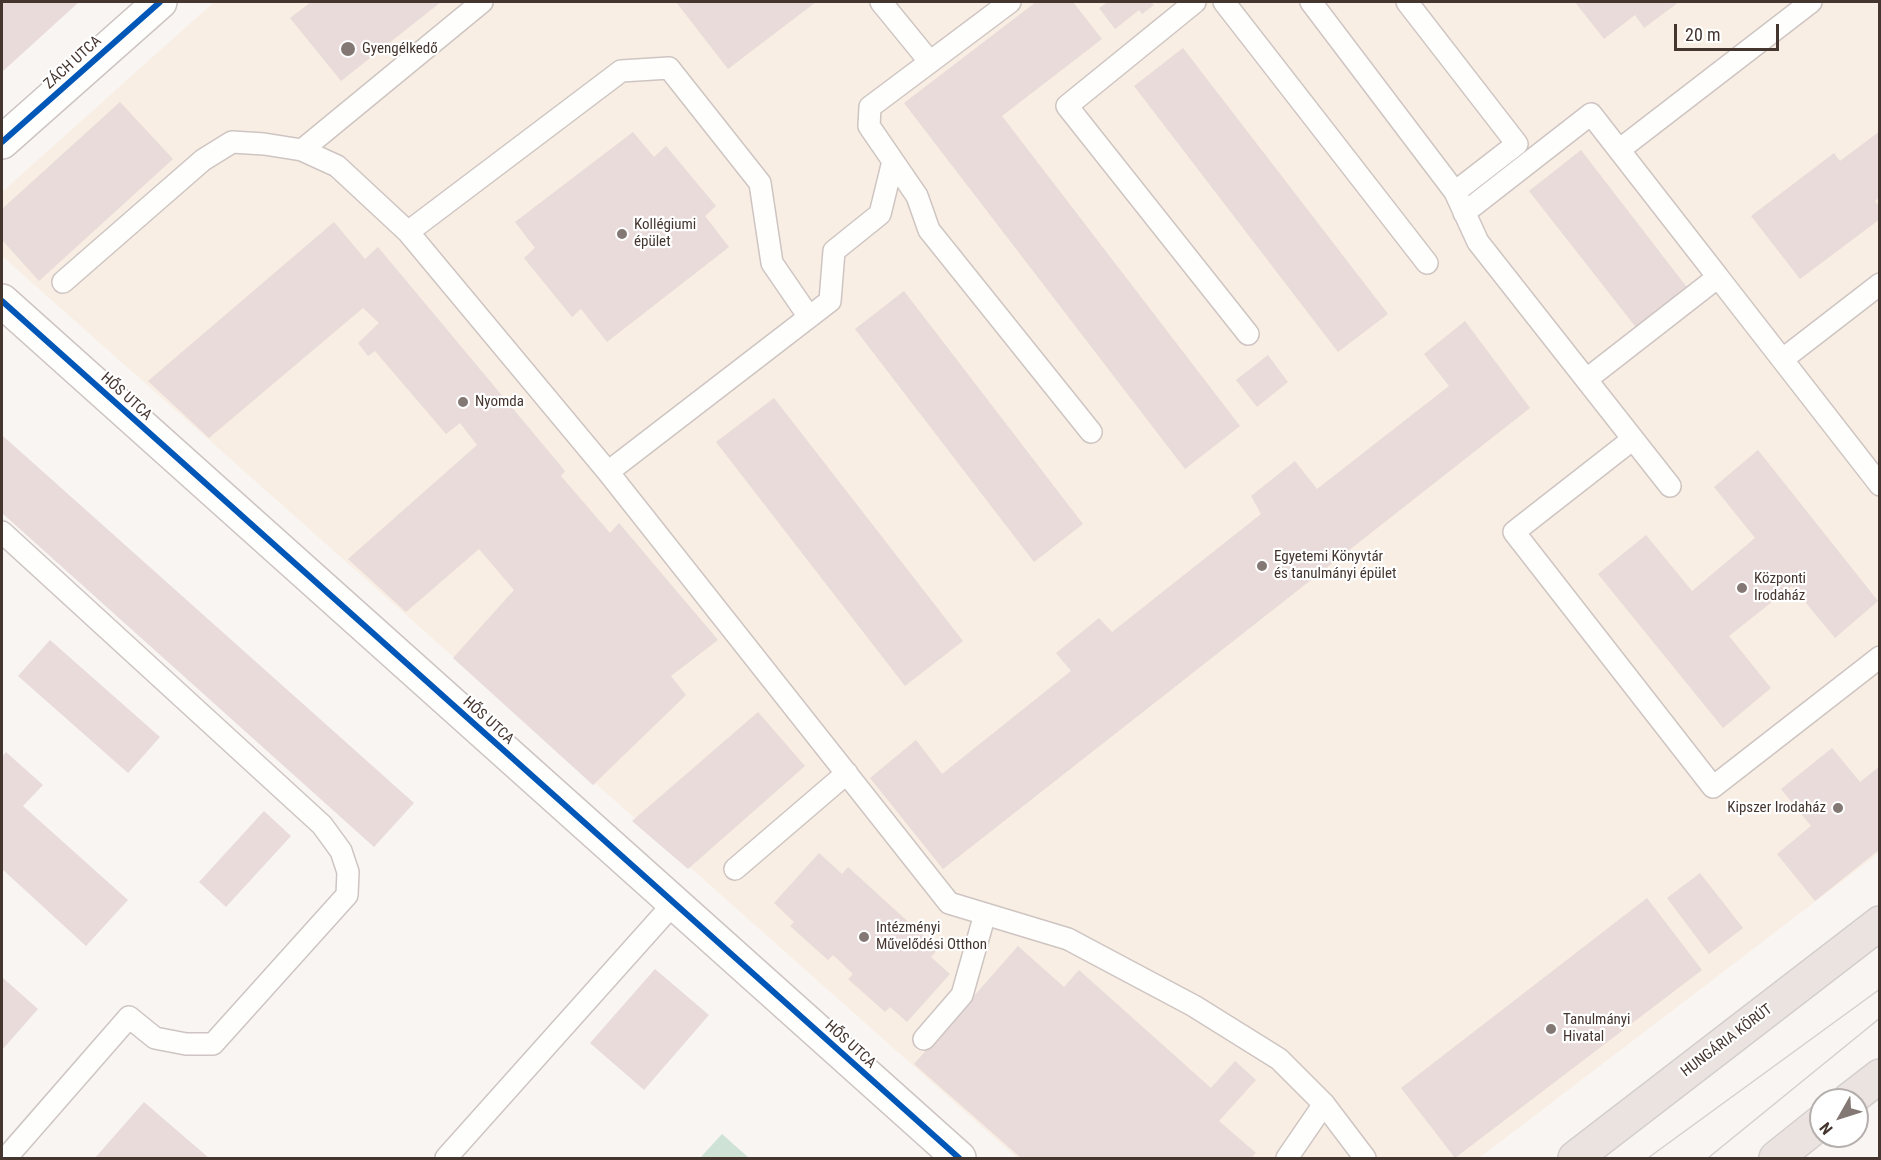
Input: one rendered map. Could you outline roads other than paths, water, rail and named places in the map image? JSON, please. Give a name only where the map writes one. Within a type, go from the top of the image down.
[{"type":"main road","name":"HUNGÁRIA KÖRÚT","points":[[1575,1158],[1880,923]]},
{"type":"main road","points":[[1864,1088],[1880,1076]]},
{"type":"main road","points":[[1776,1158],[1809,1132]]},
{"type":"street","name":"ZÁCH UTCA","points":[[2,142],[160,2]]},
{"type":"street","name":"HŐS UTCA","points":[[2,302],[959,1158]]},
{"type":"lane","points":[[302,150],[482,2]]},
{"type":"lane","points":[[882,2],[930,62]]},
{"type":"lane","points":[[1010,2],[870,107],[869,126],[917,196],[929,230],[1091,432]]},
{"type":"lane","points":[[1195,2],[1067,106],[1248,334]]},
{"type":"lane","points":[[1224,2],[1427,262]]},
{"type":"lane","points":[[1311,2],[1455,192],[1478,242],[1670,486]]},
{"type":"lane","points":[[1407,2],[1516,144],[1455,192]]},
{"type":"lane","points":[[1620,150],[1811,2]]},
{"type":"lane","points":[[408,232],[621,71],[669,68],[760,183],[772,263],[809,317]]},
{"type":"lane","points":[[1464,213],[1591,114],[1880,485]]},
{"type":"lane","points":[[63,282],[202,160],[232,142],[302,150],[337,166],[408,232],[608,472],[949,903],[1068,939],[1194,1006],[1279,1059],[1324,1104],[1365,1158]]},
{"type":"lane","points":[[608,472],[830,301],[834,250],[880,214],[893,160]]},
{"type":"lane","points":[[1587,379],[1718,277]]},
{"type":"lane","points":[[1783,359],[1880,284]]},
{"type":"lane","points":[[1634,439],[1514,532],[1713,787],[1880,657]]},
{"type":"lane","points":[[2,532],[322,825],[341,851],[348,872],[347,895],[213,1044],[186,1044],[155,1038],[129,1017],[6,1158]]},
{"type":"lane","points":[[735,868],[847,773]]},
{"type":"lane","points":[[446,1158],[674,903]]},
{"type":"lane","points":[[924,1040],[962,995],[985,914]]},
{"type":"lane","points":[[1287,1158],[1324,1104]]},
{"type":"tram line","points":[[1648,1158],[1880,989]]},
{"type":"tram line","points":[[1708,1158],[1880,1018]]},
{"type":"place","name":"Gyengélkedő","points":[[348,49]]},
{"type":"place","name":"Kollégiumi épület","points":[[622,234]]},
{"type":"place","name":"Nyomda","points":[[463,402]]},
{"type":"place","name":"Egyetemi Könyvtár és tanulmányi épület","points":[[1262,566]]},
{"type":"place","name":"Központi Irodaház","points":[[1742,588]]},
{"type":"place","name":"Kipszer Irodaház","points":[[1838,808]]},
{"type":"place","name":"Intézményi Művelődési Otthon","points":[[864,937]]},
{"type":"place","name":"Tanulmányi Hivatal","points":[[1551,1029]]}]
